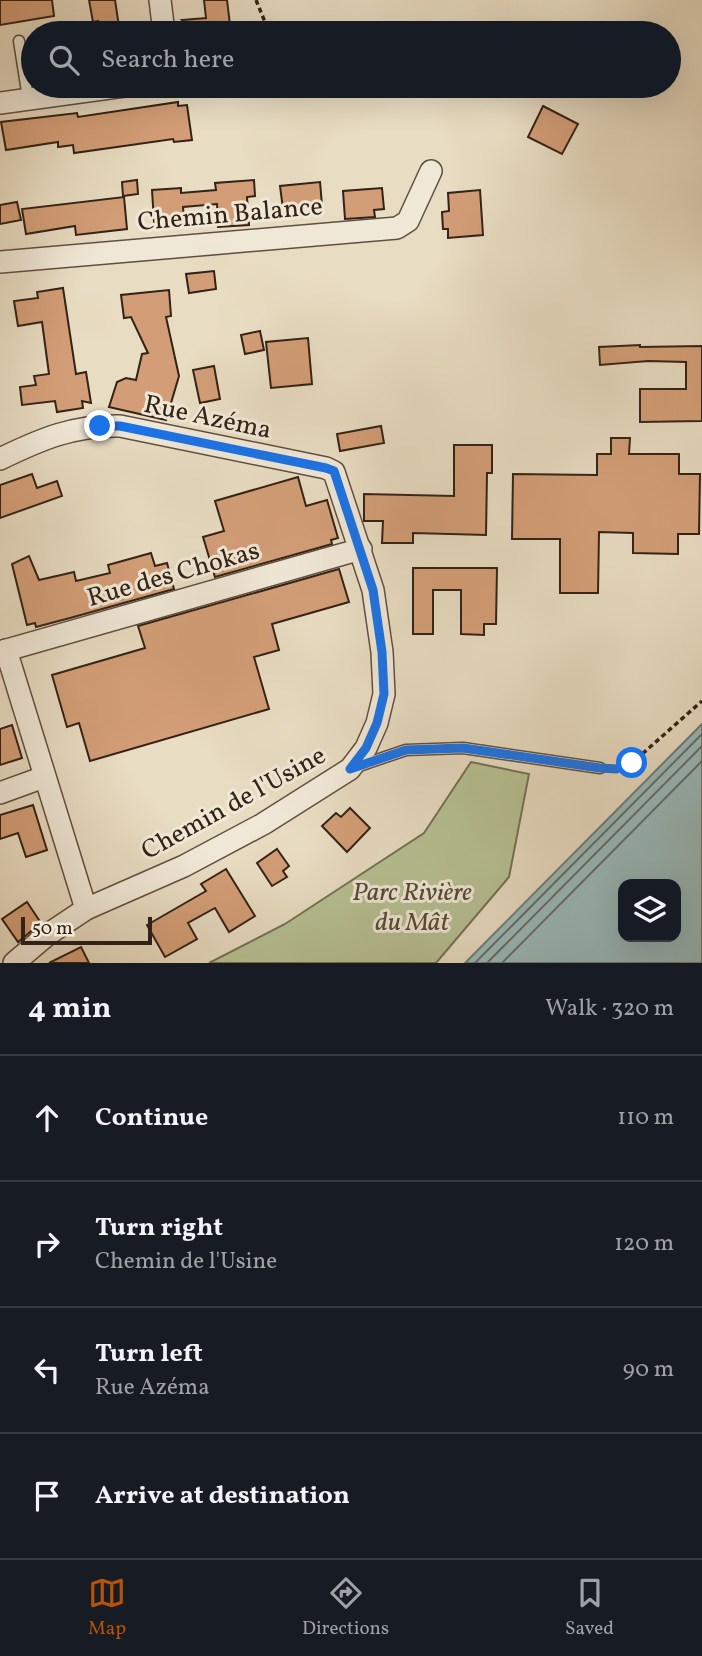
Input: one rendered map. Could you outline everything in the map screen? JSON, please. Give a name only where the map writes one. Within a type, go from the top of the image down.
[{"type":"street","points":[[160,0],[163,21]]},
{"type":"street","points":[[0,103],[28,98]]},
{"type":"street","name":"Chemin Balance","points":[[0,262],[397,228],[408,221],[432,170]]},
{"type":"street","name":"Rue Azéma","points":[[0,459],[44,438],[85,427],[120,426],[326,468]]},
{"type":"street","name":"Chemin de l'Usine","points":[[14,963],[47,935],[86,909],[184,866],[263,824],[350,769],[366,748],[377,723],[384,694],[377,607],[338,480],[334,471],[326,468]]},
{"type":"street","name":"Rue des Chokas","points":[[3,651],[361,549]]},
{"type":"street","points":[[3,651],[86,909]]},
{"type":"street","points":[[0,793],[44,777]]},
{"type":"lane","points":[[19,41],[21,54]]},
{"type":"lane","points":[[350,769],[406,750],[463,748],[600,768]]},
{"type":"path","points":[[256,0],[265,21]]},
{"type":"path","points":[[600,768],[616,769],[632,763],[702,701]]},
{"type":"green space","name":"Parc Rivière du Mât","points":[[471,762],[529,774],[509,877],[436,963],[209,963],[285,924],[424,833]]},
{"type":"water","points":[[702,724],[702,963],[465,963]]},
{"type":"building","points":[[0,0],[52,0],[54,16],[0,25]]},
{"type":"building","points":[[89,0],[115,0],[118,21],[93,21]]},
{"type":"building","points":[[204,0],[227,0],[230,21],[182,20],[206,18]]},
{"type":"building","points":[[178,102],[178,106],[187,105],[192,140],[174,142],[173,139],[74,153],[73,145],[58,147],[58,142],[6,150],[1,122],[77,113],[78,117]]},
{"type":"building","points":[[543,106],[578,124],[562,154],[528,137]]},
{"type":"building","points":[[137,180],[138,194],[123,196],[122,182]]},
{"type":"building","points":[[254,180],[255,196],[247,197],[249,225],[218,227],[217,204],[183,207],[184,219],[154,222],[152,190],[181,188],[181,193],[216,190],[215,183]]},
{"type":"building","points":[[320,182],[322,205],[283,209],[280,186]]},
{"type":"building","points":[[382,188],[384,209],[374,210],[375,217],[345,219],[343,191]]},
{"type":"building","points":[[480,190],[483,235],[448,238],[448,229],[443,229],[442,212],[449,211],[448,193]]},
{"type":"building","points":[[124,197],[127,229],[76,235],[75,226],[26,234],[22,209]]},
{"type":"building","points":[[17,202],[21,220],[0,224],[0,205]]},
{"type":"building","points":[[214,271],[216,289],[189,293],[186,274]]},
{"type":"building","points":[[63,288],[76,374],[86,372],[91,403],[82,401],[83,408],[57,412],[55,401],[22,405],[20,387],[36,385],[34,376],[49,374],[42,322],[18,326],[14,301],[38,298],[37,292]]},
{"type":"building","points":[[169,290],[171,316],[166,317],[179,376],[166,420],[109,407],[117,382],[126,378],[136,380],[142,354],[148,353],[131,317],[124,318],[121,295]]},
{"type":"building","points":[[260,331],[264,350],[245,354],[241,335]]},
{"type":"building","points":[[308,338],[312,384],[271,388],[266,342]]},
{"type":"building","points":[[702,346],[702,421],[640,422],[640,389],[686,389],[686,362],[648,361],[600,365],[599,347]]},
{"type":"building","points":[[214,366],[220,399],[200,403],[193,370]]},
{"type":"building","points":[[381,426],[384,443],[340,451],[337,434]]},
{"type":"building","points":[[611,438],[630,438],[629,454],[679,454],[679,474],[700,474],[699,534],[678,534],[678,554],[633,553],[633,533],[599,532],[598,593],[560,593],[560,539],[512,539],[513,474],[597,475],[597,454],[611,454]]},
{"type":"building","points":[[454,445],[492,445],[492,473],[487,473],[486,535],[413,533],[413,543],[382,543],[383,521],[364,521],[364,494],[454,496]]},
{"type":"building","points":[[32,474],[37,488],[57,481],[62,496],[0,518],[0,485]]},
{"type":"building","points":[[298,477],[306,506],[327,500],[338,538],[331,540],[332,544],[215,577],[203,537],[224,531],[215,501]]},
{"type":"building","points":[[151,553],[155,566],[167,563],[174,589],[36,627],[35,623],[27,625],[12,564],[29,556],[39,580],[74,572],[76,581],[110,573],[108,565]]},
{"type":"building","points":[[413,568],[497,568],[496,624],[484,624],[484,635],[461,634],[461,590],[433,590],[433,634],[413,634]]},
{"type":"building","points":[[339,569],[349,602],[272,624],[279,650],[254,657],[269,709],[90,761],[79,723],[67,727],[52,675],[145,648],[138,626]]},
{"type":"building","points":[[12,725],[22,758],[0,765],[0,729]]},
{"type":"building","points":[[33,805],[47,850],[26,857],[18,833],[0,839],[0,815]]},
{"type":"building","points":[[350,808],[370,828],[347,852],[322,826],[336,813],[341,817]]},
{"type":"building","points":[[277,849],[289,866],[283,871],[287,877],[272,886],[257,863]]},
{"type":"building","points":[[226,869],[255,916],[229,932],[215,908],[188,923],[197,939],[165,957],[147,925],[206,891],[201,884]]},
{"type":"building","points":[[27,902],[41,923],[18,942],[2,919]]},
{"type":"building","points":[[81,947],[89,963],[49,963]]},
{"type":"route","points":[[100,426],[120,426],[194,440],[334,471],[373,590],[382,652],[384,694],[377,723],[366,748],[350,769],[406,750],[463,748],[600,768],[616,769],[632,763]]}]
